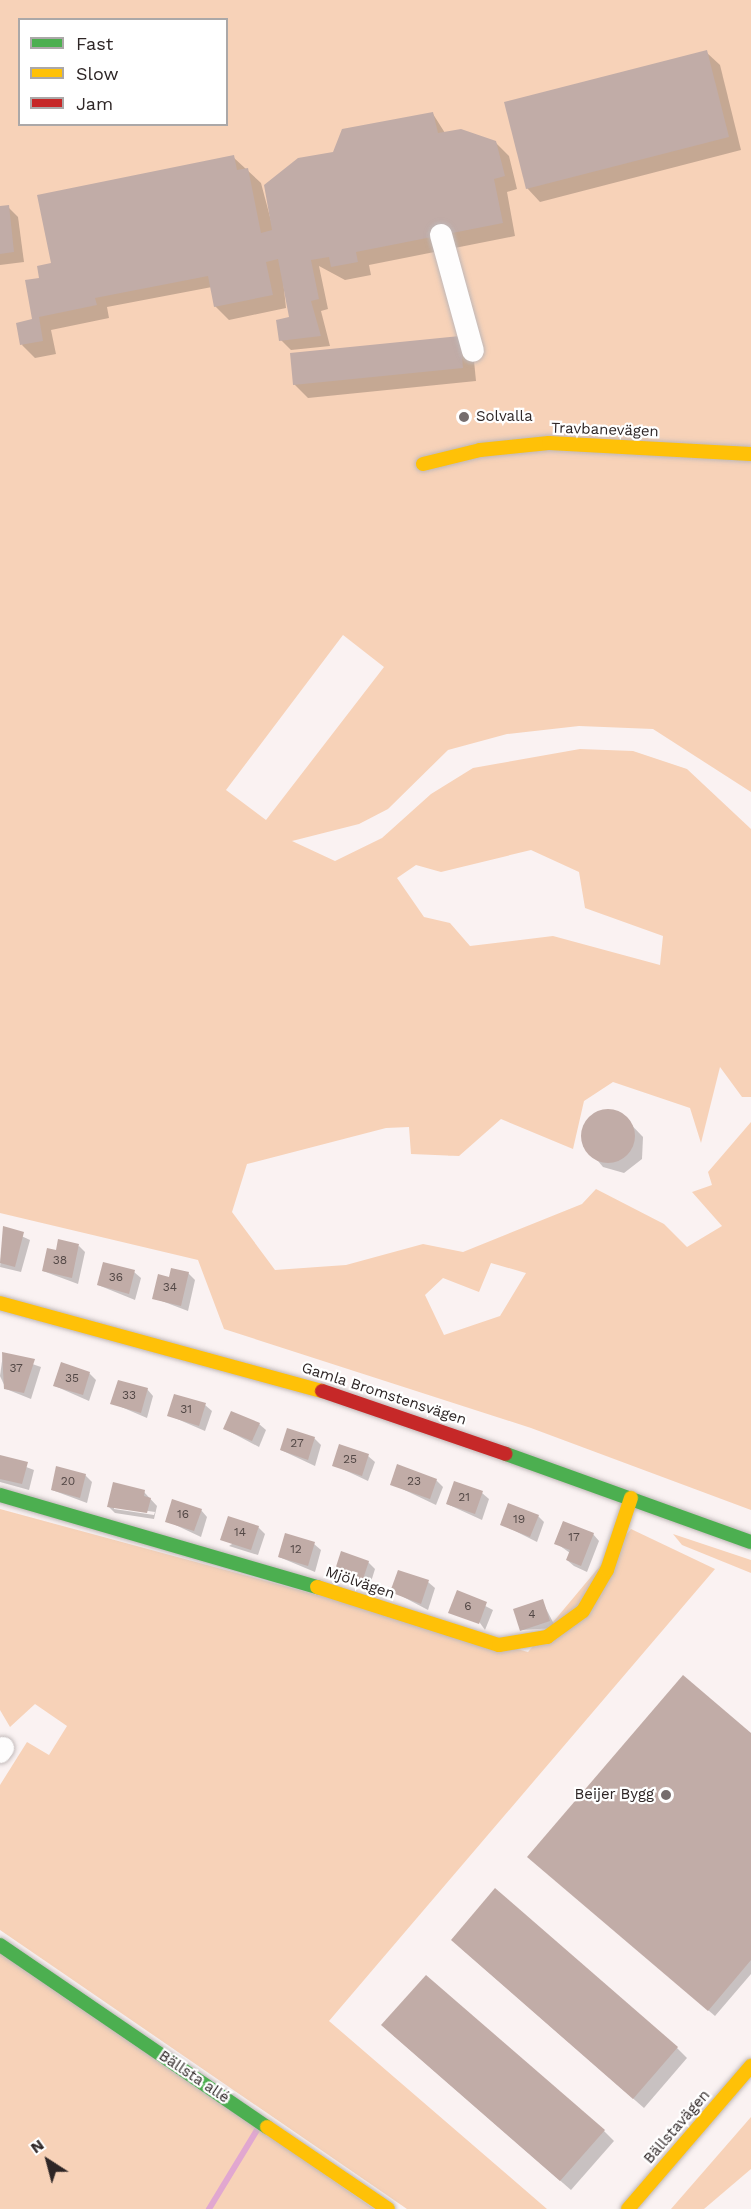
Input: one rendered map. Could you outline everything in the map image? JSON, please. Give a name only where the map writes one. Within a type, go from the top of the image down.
[{"type":"street","points":[[441,235],[473,351]]},
{"type":"street","name":"Travbanevägen","points":[[423,464],[480,450],[549,443],[751,454]]},
{"type":"street","name":"Gamla Bromstensvägen","points":[[0,1303],[361,1402],[751,1542]]},
{"type":"street","name":"Mjölvägen","points":[[0,1496],[168,1540],[499,1645],[547,1636],[583,1611],[608,1570],[631,1498]]},
{"type":"street","name":"Bällsta allé","points":[[0,1945],[388,2209]]},
{"type":"street","name":"Bällstavägen","points":[[628,2209],[751,2066]]},
{"type":"shaded area","points":[[0,0],[751,0],[751,792],[653,729],[579,726],[507,734],[448,750],[388,809],[359,824],[292,841],[335,861],[382,838],[431,794],[473,768],[580,749],[633,751],[687,769],[751,829],[751,1097],[742,1097],[720,1067],[701,1143],[690,1108],[613,1082],[584,1101],[573,1149],[501,1119],[459,1156],[411,1154],[409,1127],[386,1128],[247,1164],[232,1212],[275,1270],[346,1265],[423,1244],[463,1252],[582,1204],[596,1189],[664,1224],[687,1247],[722,1226],[692,1192],[712,1185],[708,1172],[751,1122],[751,1510],[531,1428],[224,1329],[198,1260],[0,1213]],"holes":[[[343,635],[384,667],[266,820],[226,790]],[[531,850],[579,872],[585,908],[663,936],[660,965],[553,936],[470,946],[450,923],[424,917],[397,878],[416,865],[441,872]],[[491,1263],[526,1273],[500,1316],[444,1335],[425,1295],[443,1278],[479,1292]]]},
{"type":"shaded area","points":[[0,1509],[528,1652],[631,1529],[715,1569],[329,2021],[547,2209],[407,2209],[0,1930],[0,1785],[27,1742],[49,1755],[67,1726],[35,1704],[10,1727],[0,1710]]},
{"type":"shaded area","points":[[673,1534],[751,1560],[751,1573],[682,1545]]},
{"type":"shaded area","points":[[0,1948],[374,2209],[0,2209]]},
{"type":"shaded area","points":[[751,2117],[751,2169],[704,2209],[671,2209]]},
{"type":"building","points":[[707,50],[729,137],[526,189],[504,102]]},
{"type":"building","points":[[433,112],[438,133],[461,129],[496,141],[505,176],[494,179],[503,223],[356,252],[358,262],[331,267],[329,257],[311,260],[319,299],[311,301],[321,336],[279,341],[276,320],[289,317],[278,259],[266,262],[273,295],[214,307],[208,276],[95,298],[97,305],[39,317],[43,341],[20,345],[16,323],[32,319],[25,280],[39,278],[37,266],[51,263],[37,195],[234,155],[237,170],[248,168],[261,233],[272,230],[264,185],[298,158],[333,152],[342,129]]},
{"type":"building","points":[[9,205],[14,252],[0,254],[0,206]]},
{"type":"building","points":[[460,336],[463,368],[293,385],[290,353]]},
{"type":"building","points":[[603,1109],[613,1109],[627,1117],[633,1126],[635,1136],[633,1146],[627,1155],[613,1163],[603,1163],[586,1151],[581,1141],[581,1131],[593,1114]]},
{"type":"building","points":[[3,1226],[24,1232],[15,1267],[0,1263]]},
{"type":"building","points":[[58,1239],[79,1244],[72,1278],[42,1271],[47,1248],[56,1250]]},
{"type":"building","points":[[103,1262],[135,1270],[129,1294],[97,1285]]},
{"type":"building","points":[[171,1268],[189,1272],[181,1306],[152,1299],[158,1274],[169,1277]]},
{"type":"building","points":[[2,1352],[35,1359],[24,1393],[4,1389]]},
{"type":"building","points":[[61,1362],[90,1372],[83,1395],[53,1386]]},
{"type":"building","points":[[118,1380],[148,1388],[141,1413],[110,1404]]},
{"type":"building","points":[[174,1394],[206,1403],[199,1426],[167,1416]]},
{"type":"building","points":[[231,1411],[260,1423],[252,1441],[223,1429]]},
{"type":"building","points":[[287,1428],[315,1437],[308,1460],[280,1450]]},
{"type":"building","points":[[339,1444],[369,1454],[362,1476],[332,1466]]},
{"type":"building","points":[[0,1455],[28,1462],[22,1484],[0,1479]]},
{"type":"building","points":[[397,1464],[437,1479],[430,1499],[390,1485]]},
{"type":"building","points":[[56,1466],[86,1474],[80,1498],[51,1490]]},
{"type":"building","points":[[454,1481],[483,1491],[475,1514],[446,1504]]},
{"type":"building","points":[[113,1482],[145,1490],[144,1496],[151,1498],[147,1513],[107,1507]]},
{"type":"building","points":[[172,1499],[202,1509],[194,1531],[165,1522]]},
{"type":"building","points":[[508,1503],[539,1515],[530,1537],[500,1525]]},
{"type":"building","points":[[228,1516],[259,1526],[251,1550],[220,1540]]},
{"type":"building","points":[[563,1521],[594,1533],[581,1566],[566,1560],[570,1550],[554,1544]]},
{"type":"building","points":[[285,1533],[315,1542],[308,1566],[278,1557]]},
{"type":"building","points":[[341,1551],[369,1561],[362,1582],[334,1573]]},
{"type":"building","points":[[398,1570],[429,1580],[421,1604],[390,1592]]},
{"type":"building","points":[[457,1590],[487,1602],[479,1624],[448,1613]]},
{"type":"building","points":[[543,1599],[550,1621],[520,1631],[513,1609]]},
{"type":"building","name":"Beijer Bygg","points":[[683,1675],[751,1733],[751,1960],[708,2011],[527,1857]]},
{"type":"building","points":[[495,1888],[678,2047],[633,2099],[451,1940]]},
{"type":"building","points":[[426,1975],[605,2130],[560,2181],[381,2025]]},
{"type":"waterway","points":[[209,2209],[257,2130]]},
{"type":"traffic: fast","points":[[506,1454],[751,1542]]},
{"type":"traffic: fast","points":[[0,1495],[317,1587]]},
{"type":"traffic: fast","points":[[0,1945],[267,2127]]},
{"type":"traffic: slow","points":[[423,464],[480,450],[549,443],[751,454]]},
{"type":"traffic: slow","points":[[0,1303],[322,1391]]},
{"type":"traffic: slow","points":[[317,1587],[499,1645],[547,1637],[583,1611],[607,1570],[631,1498]]},
{"type":"traffic: slow","points":[[628,2209],[751,2066]]},
{"type":"traffic: slow","points":[[267,2127],[388,2209]]},
{"type":"traffic: jam","points":[[322,1391],[506,1454]]},
{"type":"place","name":"Solvalla","points":[[464,417]]},
{"type":"place","name":"Beijer Bygg","points":[[666,1795]]}]
